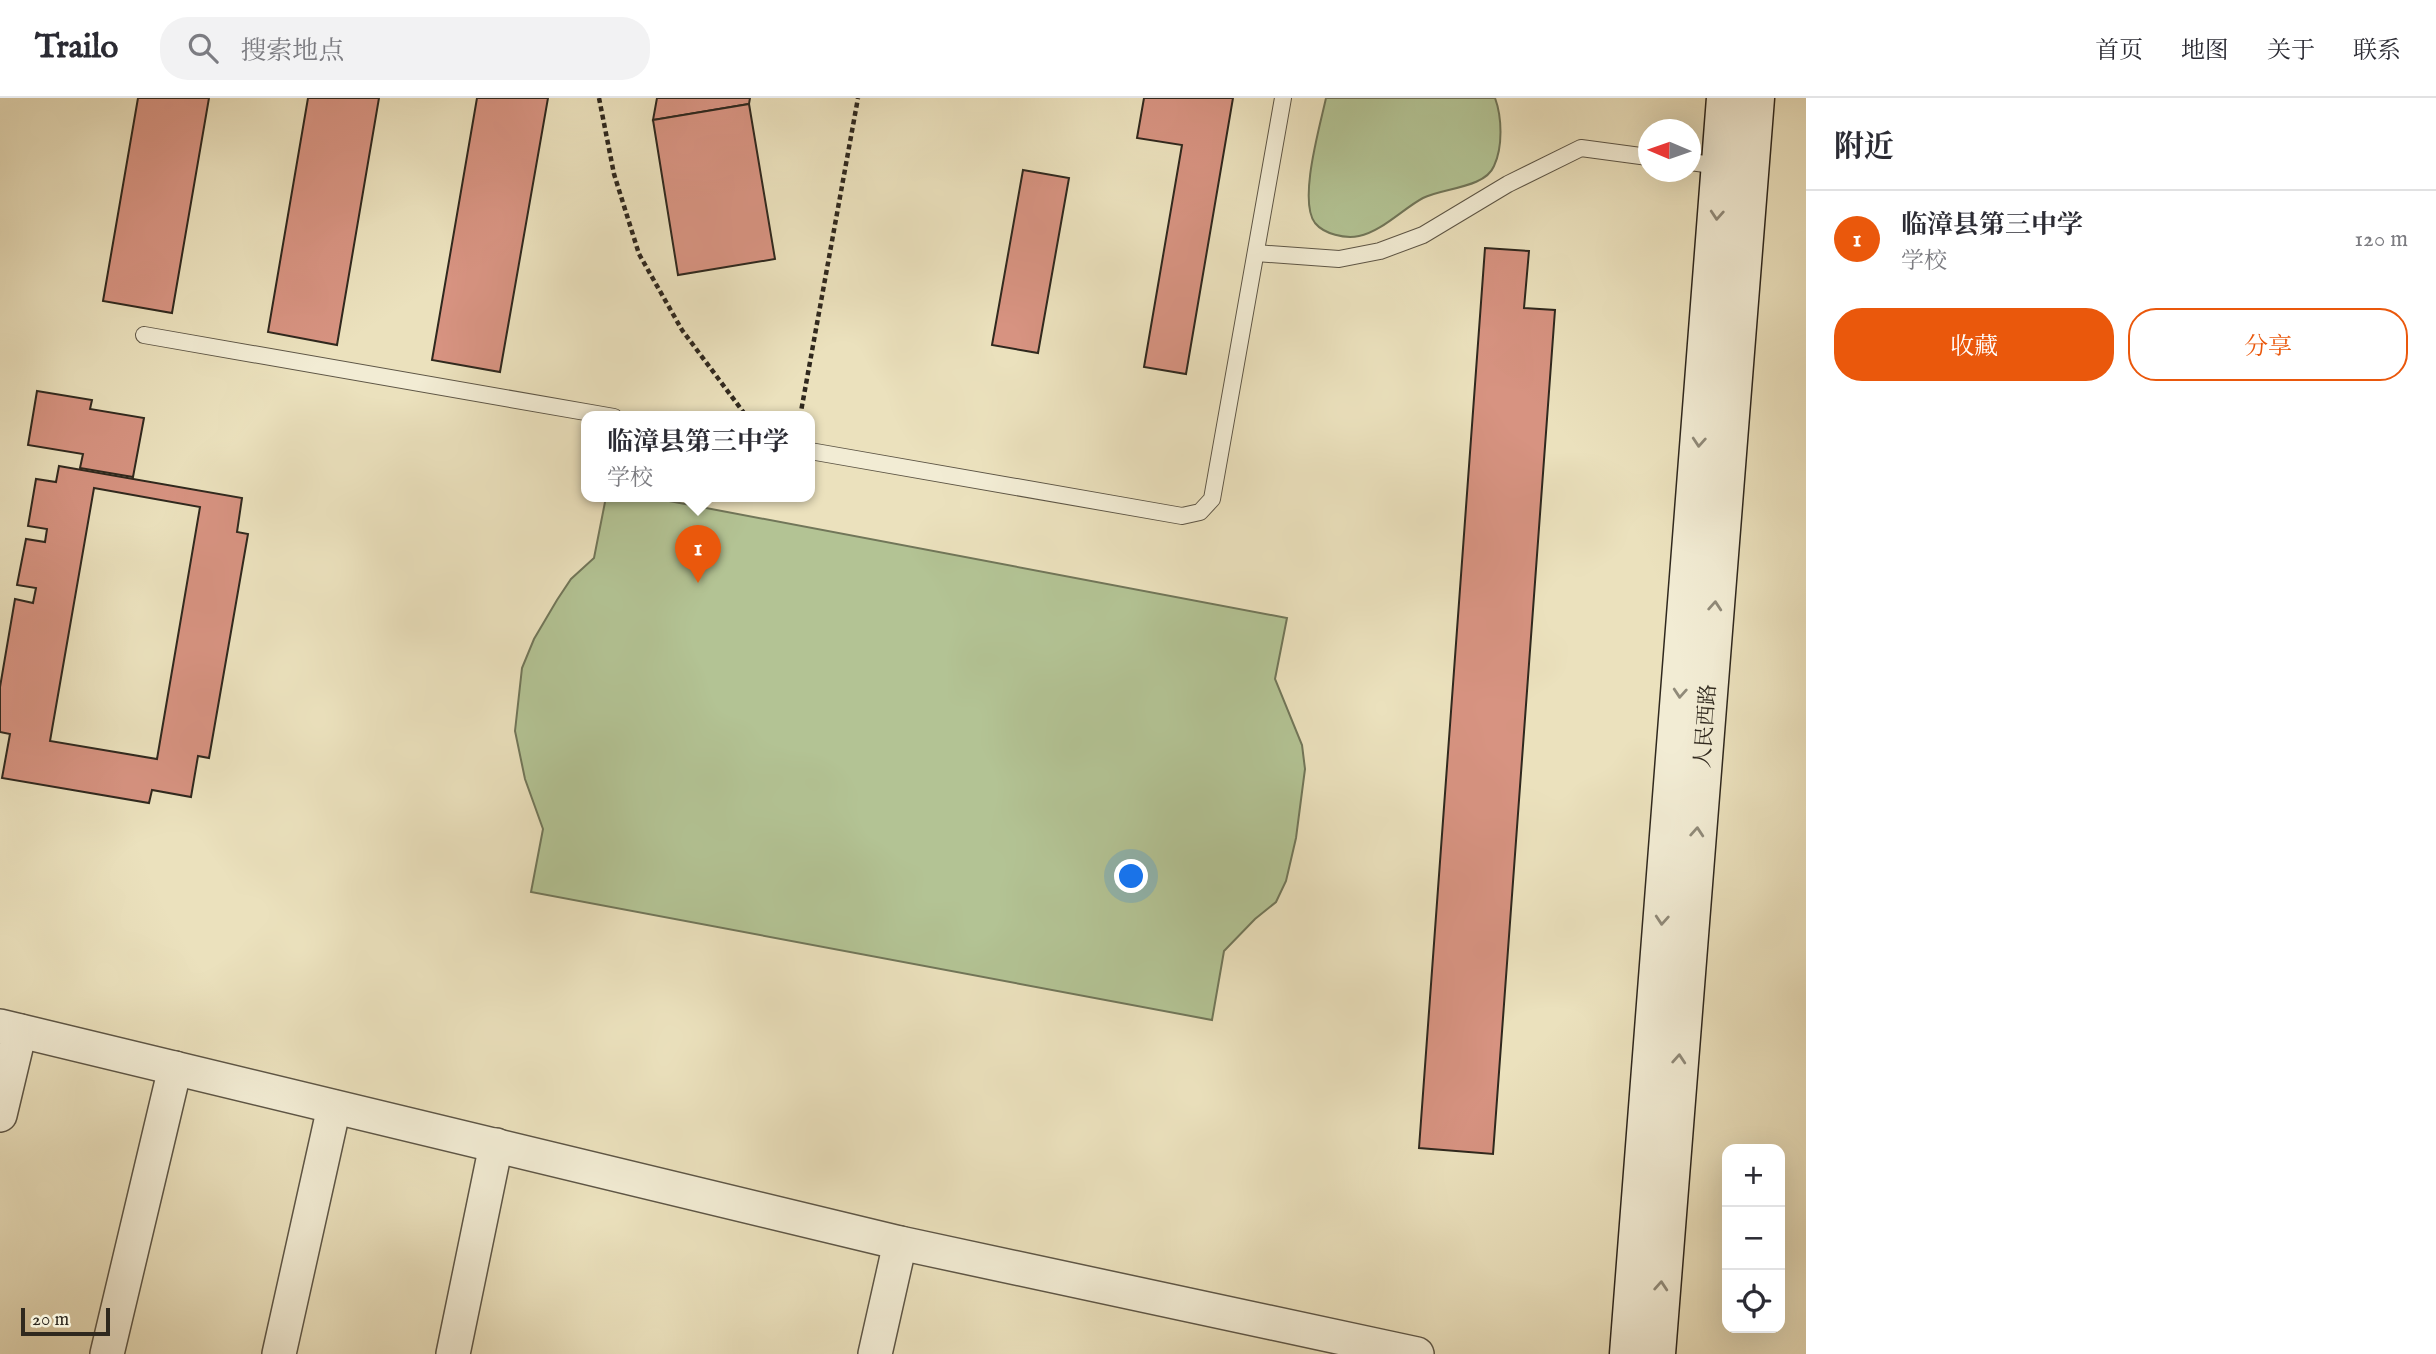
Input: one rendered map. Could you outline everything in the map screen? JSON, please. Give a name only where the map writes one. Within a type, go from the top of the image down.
[{"type":"main road","name":"人民西路","points":[[1629,1354],[1705,164],[1726,98]]},
{"type":"main road","name":"人民西路","points":[[1656,1354],[1755,98]]},
{"type":"street","points":[[0,1115],[10,1029],[900,1243],[1417,1354]]},
{"type":"street","points":[[107,1354],[175,1069]]},
{"type":"street","points":[[279,1354],[334,1107]]},
{"type":"street","points":[[453,1354],[496,1145]]},
{"type":"street","points":[[875,1354],[900,1243]]},
{"type":"lane","points":[[815,452],[1182,516],[1200,512],[1212,499],[1283,98]]},
{"type":"lane","points":[[1256,253],[1339,259],[1380,251],[1423,235],[1508,184],[1581,148],[1638,156]]},
{"type":"lane","points":[[144,335],[581,411]]},
{"type":"path","points":[[599,98],[614,174],[639,254],[682,330],[743,411]]},
{"type":"path","points":[[801,411],[858,98]]},
{"type":"green space","points":[[1326,98],[1495,98],[1500,132],[1499,150],[1494,166],[1482,179],[1423,198],[1367,234],[1347,237],[1329,233],[1315,223],[1310,212],[1309,198],[1315,144]]},
{"type":"green space","points":[[605,502],[674,502],[1287,618],[1275,679],[1302,745],[1305,769],[1296,838],[1286,881],[1276,902],[1224,951],[1212,1020],[531,892],[543,829],[525,779],[515,731],[522,668],[534,639],[557,600],[571,579],[594,558]]},
{"type":"building","points":[[138,98],[209,98],[172,313],[103,301]]},
{"type":"building","points":[[308,98],[379,98],[337,345],[268,332]]},
{"type":"building","points":[[477,98],[548,98],[500,372],[432,360]]},
{"type":"building","points":[[657,98],[750,98],[749,104],[653,120]]},
{"type":"building","points":[[1144,98],[1233,98],[1186,374],[1144,367],[1182,145],[1137,138]]},
{"type":"building","points":[[749,104],[775,259],[678,275],[653,120]]},
{"type":"building","points":[[1023,170],[1069,178],[1038,353],[992,345]]},
{"type":"building","points":[[1485,248],[1529,251],[1524,308],[1555,310],[1493,1154],[1419,1148]]},
{"type":"building","points":[[37,391],[92,400],[90,409],[144,418],[133,477],[80,468],[83,454],[28,445]]},
{"type":"building","points":[[59,466],[242,498],[237,532],[248,534],[209,758],[198,756],[191,797],[152,790],[149,803],[2,778],[10,734],[0,732],[0,687],[15,599],[33,603],[36,588],[17,585],[26,539],[45,542],[47,529],[28,526],[36,479],[56,482]],"holes":[[[94,488],[200,507],[157,759],[50,741]]]},
{"type":"place","name":"临漳县第三中学","points":[[698,583]]}]
